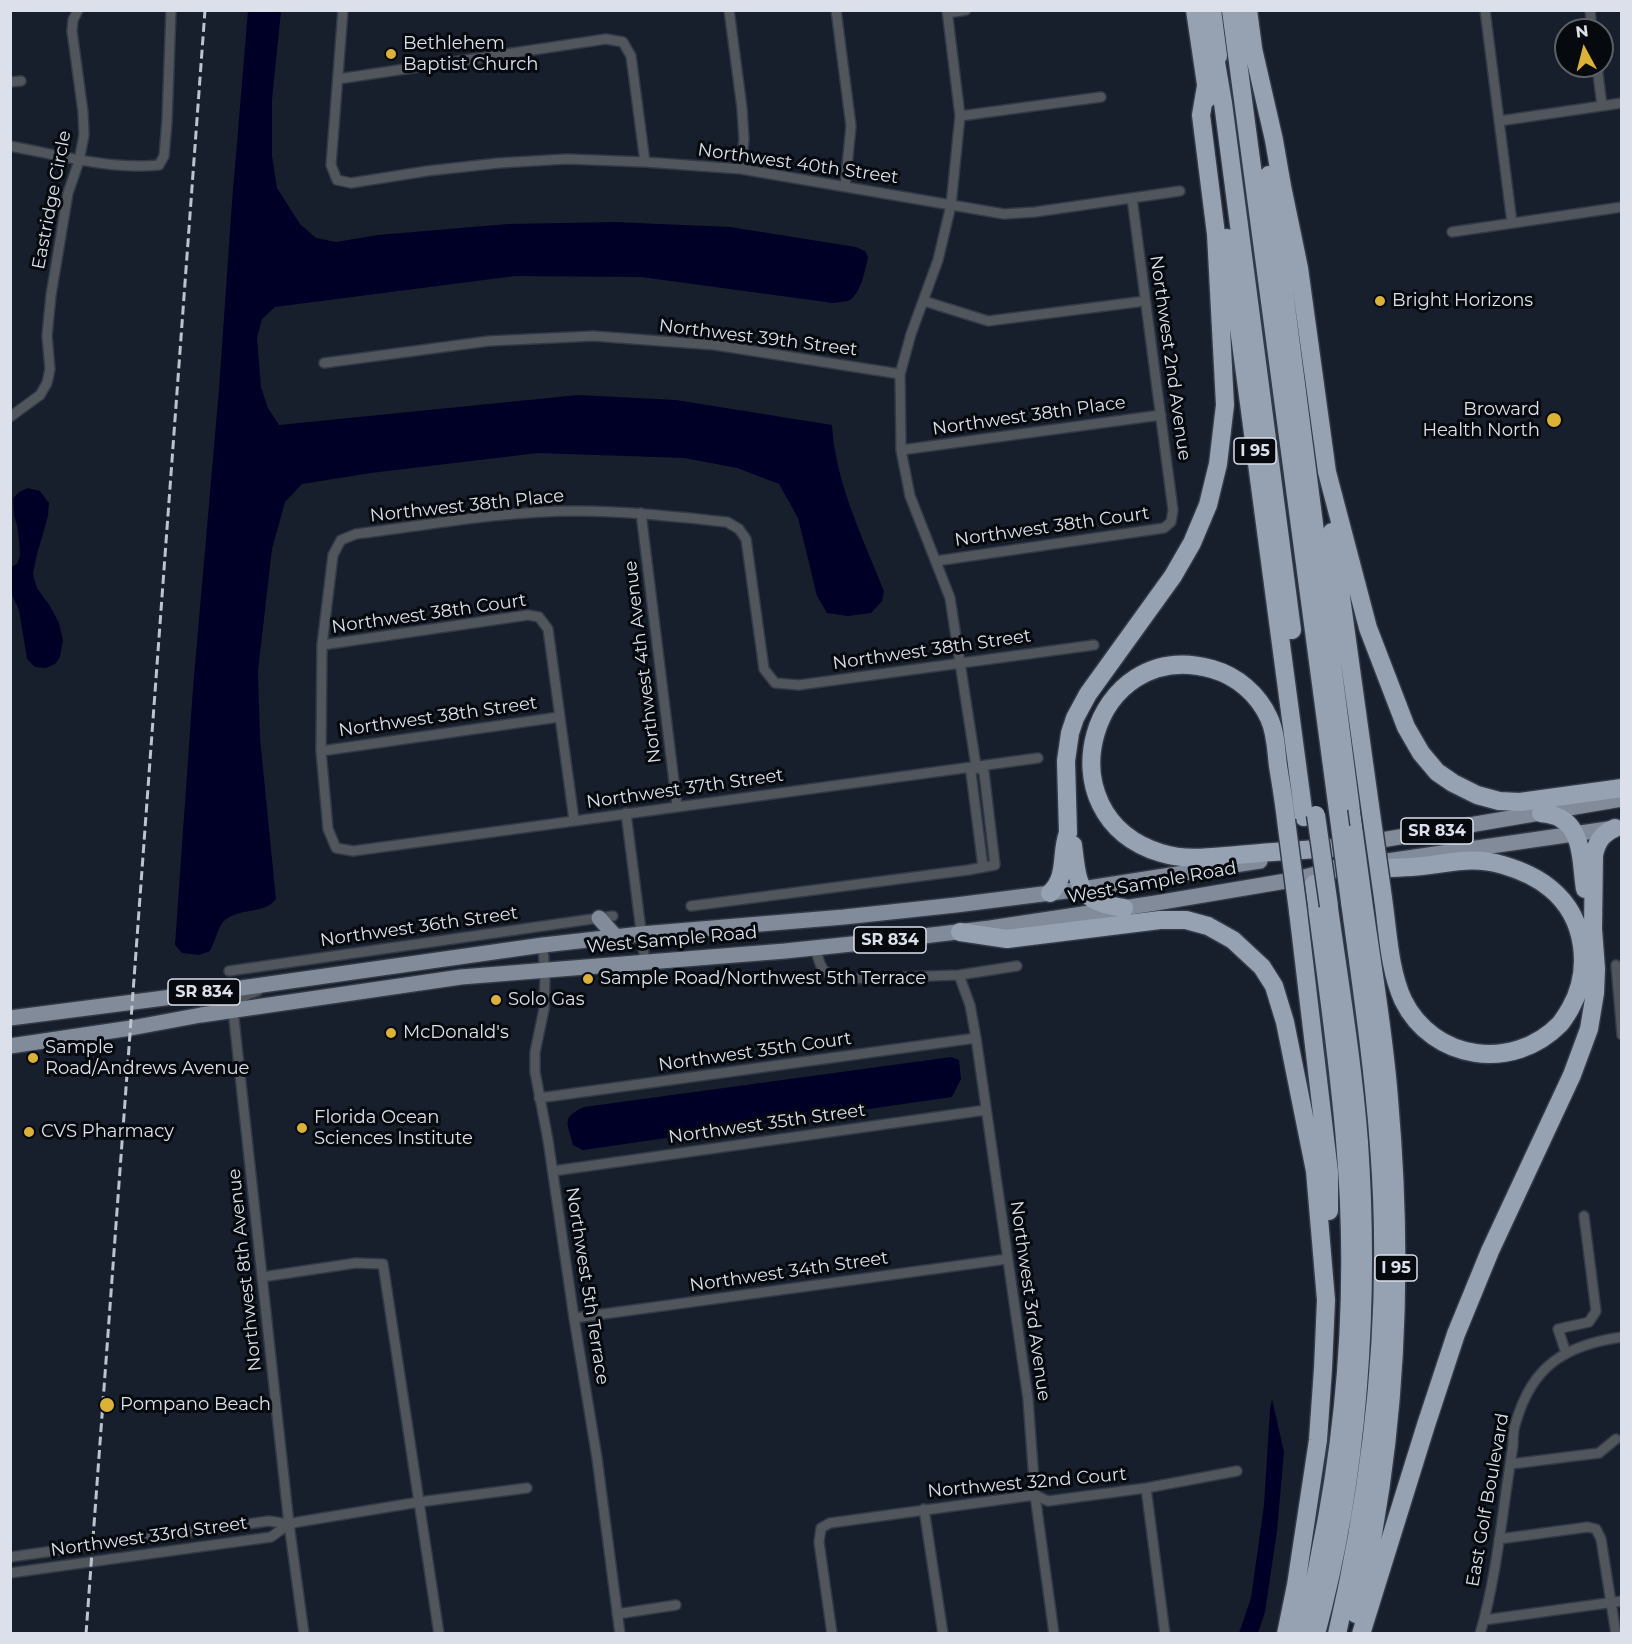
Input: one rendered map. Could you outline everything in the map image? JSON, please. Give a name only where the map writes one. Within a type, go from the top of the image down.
[{"type":"highway","name":"I 95","points":[[1195,10],[1302,818],[1323,908],[1345,1142],[1350,1238],[1345,1384],[1333,1481],[1302,1634]]},
{"type":"highway","points":[[1208,10],[1222,103]]},
{"type":"highway","points":[[1212,10],[1302,818],[1298,911],[1329,1172],[1330,1287],[1326,1300]]},
{"type":"highway","points":[[1231,10],[1356,901],[1380,1148],[1383,1247],[1381,1344],[1372,1442],[1358,1540],[1337,1634]]},
{"type":"highway","name":"I 95","points":[[1248,10],[1344,810]]},
{"type":"highway","points":[[1252,44],[1275,140],[1299,268],[1327,472],[1330,517],[1370,806],[1383,898],[1395,979],[1413,1017],[1427,1032],[1453,1047],[1472,1053],[1512,1052],[1542,1037],[1565,1017],[1582,980],[1581,941],[1571,911],[1552,889],[1535,877],[1501,864],[1470,860],[1421,866],[1335,869]]},
{"type":"highway","points":[[1050,893],[1062,874],[1065,839],[1068,833],[1066,761],[1070,733],[1075,718],[1088,694],[1173,576],[1192,543],[1208,505],[1218,464],[1225,405],[1216,234],[1201,115],[1206,86]]},
{"type":"highway","points":[[1327,472],[1368,628],[1406,727],[1417,747],[1431,765],[1445,779],[1465,791],[1510,802],[1622,788]]},
{"type":"highway","points":[[1302,818],[1270,719],[1249,689],[1231,676],[1197,666],[1164,668],[1145,674],[1124,687],[1107,708],[1095,731],[1091,757],[1092,777],[1109,817],[1131,839],[1158,852],[1189,858],[1332,848]]},
{"type":"highway","points":[[1541,813],[1559,817],[1574,833],[1579,845],[1584,888],[1593,929]]},
{"type":"highway","points":[[1361,1634],[1426,1425],[1464,1314],[1584,1045],[1592,1016],[1595,993],[1593,929],[1595,849],[1602,837],[1618,827]]},
{"type":"highway","points":[[1068,833],[1073,839],[1076,870],[1082,889],[1093,900],[1107,906],[1124,908]]},
{"type":"highway","name":"I 95","points":[[1351,1634],[1368,1557],[1384,1459],[1394,1357],[1396,1294],[1395,1196],[1389,1096],[1356,901]]},
{"type":"highway","points":[[1316,1634],[1339,1530],[1353,1434],[1361,1336],[1362,1286],[1358,1141],[1341,994],[1323,908]]},
{"type":"highway","points":[[960,932],[1007,939],[1160,920],[1186,920],[1202,923],[1225,934],[1262,967],[1274,986],[1285,1023],[1315,1171],[1326,1300],[1323,1380],[1315,1461],[1286,1634]]},
{"type":"main road","name":"SR 834","points":[[1332,848],[1622,799]]},
{"type":"main road","name":"SR 834","points":[[1335,869],[1618,827]]},
{"type":"main road","name":"West Sample Road","points":[[10,1018],[543,945],[641,934],[906,911],[1082,889],[1332,848]]},
{"type":"main road","name":"West Sample Road","points":[[10,1046],[233,1010],[461,977],[815,948],[960,932],[1292,880],[1335,869]]},
{"type":"main road","points":[[606,917],[616,937]]},
{"type":"street","name":"Eastridge Circle","points":[[10,417],[39,395],[47,383],[50,369],[47,336],[51,295],[68,193],[79,161],[84,135],[72,31],[73,20],[78,10]]},
{"type":"street","points":[[10,146],[79,161],[145,167],[159,165],[164,156],[167,121],[171,10]]},
{"type":"street","points":[[343,10],[338,79],[606,39],[623,42],[631,56],[645,162]]},
{"type":"street","points":[[729,10],[742,108],[744,139],[741,169]]},
{"type":"street","points":[[836,10],[851,126],[845,186]]},
{"type":"street","points":[[966,10],[948,12],[960,116],[951,205],[938,260],[910,334],[900,374],[901,450],[910,496],[950,598],[976,766],[971,773],[983,867]]},
{"type":"street","points":[[1485,10],[1512,223]]},
{"type":"street","points":[[1598,78],[1602,106]]},
{"type":"street","name":"Northwest 40th Street","points":[[338,79],[331,165],[337,180],[351,183],[427,171],[567,159],[741,169],[1004,214],[1035,212],[1180,191]]},
{"type":"street","points":[[10,82],[21,81]]},
{"type":"street","points":[[960,116],[1101,97]]},
{"type":"street","points":[[1499,121],[1622,104]]},
{"type":"street","name":"Northwest 2nd Avenue","points":[[1132,198],[1173,510],[1171,522]]},
{"type":"street","points":[[1452,232],[1622,207]]},
{"type":"street","points":[[924,301],[988,321],[1145,301]]},
{"type":"street","name":"Northwest 39th Street","points":[[324,363],[489,341],[593,336],[715,345],[900,374]]},
{"type":"street","name":"Northwest 38th Place","points":[[901,450],[1161,415]]},
{"type":"street","name":"Northwest 38th Place","points":[[322,645],[333,555],[341,540],[356,534],[523,513],[575,511],[641,513],[727,522],[740,529],[746,539],[765,669],[775,683]]},
{"type":"street","name":"Northwest 4th Avenue","points":[[641,513],[676,806]]},
{"type":"street","name":"Northwest 38th Court","points":[[936,561],[1164,528],[1171,522]]},
{"type":"street","name":"Northwest 38th Court","points":[[322,645],[528,615],[539,617],[548,629],[559,717]]},
{"type":"street","points":[[321,751],[322,645]]},
{"type":"street","name":"Northwest 38th Street","points":[[775,683],[799,685],[1094,645]]},
{"type":"street","points":[[559,717],[574,820]]},
{"type":"street","name":"Northwest 38th Street","points":[[321,751],[559,717]]},
{"type":"street","name":"Northwest 37th Street","points":[[321,751],[328,829],[336,848],[353,851],[1038,758]]},
{"type":"street","points":[[691,906],[995,865],[984,772],[976,766]]},
{"type":"street","points":[[626,813],[645,962]]},
{"type":"street","name":"Northwest 36th Street","points":[[229,971],[606,917]]},
{"type":"street","name":"Northwest 5th Terrace","points":[[543,945],[545,970],[543,1015],[534,1062],[597,1458],[620,1634]]},
{"type":"street","points":[[815,948],[822,969],[829,975],[843,979],[959,975],[1017,966]]},
{"type":"street","points":[[233,1010],[243,996],[290,981],[291,963]]},
{"type":"street","points":[[1616,965],[1622,1035]]},
{"type":"street","name":"Northwest 3rd Avenue","points":[[959,975],[969,1005],[976,1038],[1028,1399],[1035,1495],[1054,1634]]},
{"type":"street","name":"Northwest 8th Avenue","points":[[233,1010],[289,1524],[304,1634]]},
{"type":"street","name":"Northwest 35th Court","points":[[539,1098],[976,1038]]},
{"type":"street","name":"Northwest 35th Street","points":[[553,1171],[986,1110]]},
{"type":"street","points":[[1584,1216],[1596,1311],[1589,1322],[1558,1329],[1566,1353],[1600,1340],[1622,1337]]},
{"type":"street","name":"Northwest 34th Street","points":[[574,1318],[1007,1259]]},
{"type":"street","points":[[262,1277],[356,1263],[383,1264],[439,1634]]},
{"type":"street","name":"East Golf Boulevard","points":[[1480,1634],[1499,1539],[1515,1424],[1527,1391],[1545,1368],[1566,1353]]},
{"type":"street","points":[[1511,1464],[1599,1453],[1616,1439]]},
{"type":"street","name":"Northwest 32nd Court","points":[[831,1634],[819,1542],[821,1528],[830,1523],[1035,1495],[1047,1501],[1146,1488],[1237,1472]]},
{"type":"street","name":"Northwest 33rd Street","points":[[10,1557],[269,1521],[289,1524],[418,1502],[527,1488]]},
{"type":"street","points":[[1146,1488],[1165,1634]]},
{"type":"street","points":[[924,1509],[943,1634]]},
{"type":"street","name":"Northwest 33rd Street","points":[[10,1573],[271,1537],[289,1524]]},
{"type":"street","points":[[1499,1539],[1588,1527],[1596,1529],[1601,1539],[1616,1634]]},
{"type":"street","points":[[1484,1620],[1622,1601]]},
{"type":"street","points":[[617,1614],[676,1605]]},
{"type":"water","points":[[248,11],[281,11],[272,100],[272,156],[277,188],[300,224],[316,238],[336,242],[378,235],[508,224],[615,222],[730,227],[856,247],[865,251],[868,257],[862,282],[856,293],[848,301],[833,303],[641,277],[515,276],[275,307],[262,319],[257,338],[261,387],[268,408],[279,425],[578,395],[676,400],[832,425],[838,468],[844,489],[884,591],[882,601],[871,613],[848,616],[827,613],[817,596],[798,518],[779,484],[737,468],[684,458],[538,453],[371,473],[302,484],[285,502],[272,549],[258,671],[260,738],[276,899],[265,907],[237,914],[224,921],[210,951],[199,955],[182,953],[175,945],[193,688]]},
{"type":"water","points":[[28,488],[40,491],[49,503],[48,516],[33,574],[37,588],[59,623],[63,640],[60,657],[55,664],[46,668],[35,667],[27,659],[19,610],[11,593],[11,567],[17,564],[20,555],[13,498]]},
{"type":"water","points":[[951,1057],[959,1060],[961,1079],[952,1097],[583,1150],[573,1145],[568,1126],[571,1114],[584,1107]]},
{"type":"water","points":[[1272,1399],[1284,1452],[1277,1531],[1265,1612],[1258,1633],[1239,1633],[1251,1598],[1264,1505]]},
{"type":"railway","points":[[86,1634],[205,10]]},
{"type":"place","name":"Bethlehem Baptist Church","points":[[391,54]]},
{"type":"place","name":"Bright Horizons","points":[[1380,301]]},
{"type":"place","name":"Broward Health North","points":[[1554,420]]},
{"type":"place","name":"Sample Road/Northwest 5th Terrace","points":[[588,979]]},
{"type":"place","name":"Solo Gas","points":[[496,1000]]},
{"type":"place","name":"McDonald's","points":[[391,1033]]},
{"type":"place","name":"Sample Road/Andrews Avenue","points":[[33,1058]]},
{"type":"place","name":"Florida Ocean Sciences Institute","points":[[302,1128]]},
{"type":"place","name":"CVS Pharmacy","points":[[29,1132]]},
{"type":"place","name":"Pompano Beach","points":[[107,1405]]}]
